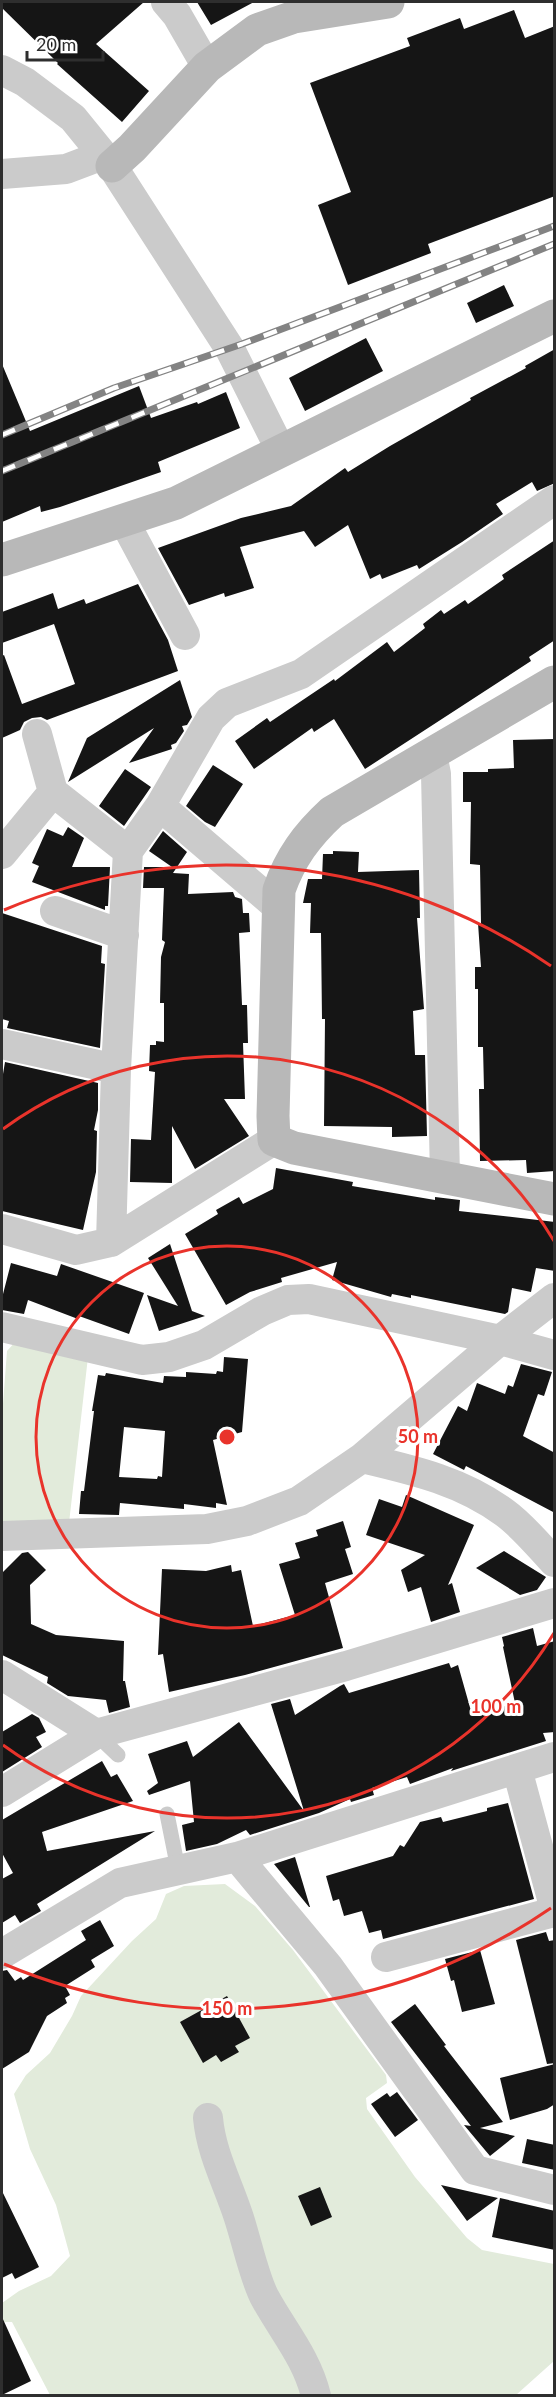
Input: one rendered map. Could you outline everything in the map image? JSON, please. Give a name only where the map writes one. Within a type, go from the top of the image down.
[{"type":"street","points":[[166,2],[177,15],[207,67]]},
{"type":"street","points":[[2,174],[66,169],[108,160],[132,148],[207,67],[257,30],[294,17],[388,2]]},
{"type":"street","points":[[2,70],[25,82],[73,118],[108,160],[230,349],[281,451]]},
{"type":"street","points":[[2,561],[176,503],[555,316]]},
{"type":"street","points":[[111,1242],[116,1069],[128,851],[160,806],[209,710],[301,674],[555,500]]},
{"type":"street","points":[[124,521],[185,635]]},
{"type":"street","points":[[274,1140],[279,890],[287,866],[309,833],[332,812],[555,682]]},
{"type":"street","points":[[37,734],[53,792],[128,851]]},
{"type":"street","points":[[432,754],[435,774],[445,1176]]},
{"type":"street","points":[[2,854],[53,792]]},
{"type":"street","points":[[160,806],[279,908]]},
{"type":"street","points":[[55,911],[124,935]]},
{"type":"street","points":[[2,1044],[116,1069]]},
{"type":"street","points":[[274,1140],[294,1148],[555,1199]]},
{"type":"street","points":[[2,1229],[76,1250],[111,1242],[274,1140]]},
{"type":"street","points":[[2,1536],[207,1529],[247,1521],[300,1501],[362,1458],[500,1340],[555,1298]]},
{"type":"street","points":[[2,1327],[142,1360],[169,1357],[204,1345],[270,1307],[288,1300],[309,1299],[500,1340],[555,1355]]},
{"type":"street","points":[[362,1458],[426,1473],[481,1497],[507,1514],[555,1562]]},
{"type":"street","points":[[2,1792],[96,1734],[346,1666],[555,1603]]},
{"type":"street","points":[[2,1676],[96,1734]]},
{"type":"street","points":[[2,1954],[120,1883],[237,1857],[555,1757]]},
{"type":"street","points":[[517,1769],[555,1906]]},
{"type":"street","points":[[237,1857],[328,1966],[475,2170],[555,2190]]},
{"type":"street","points":[[386,1957],[555,1912]]},
{"type":"street","points":[[208,2118],[210,2139],[238,2214],[264,2296],[311,2375],[316,2396]]},
{"type":"lane","points":[[96,1734],[118,1755]]},
{"type":"lane","points":[[166,1814],[178,1869]]},
{"type":"green space","points":[[16,1341],[88,1357],[69,1523],[2,1523],[2,1417],[7,1351]]},
{"type":"green space","points":[[225,1884],[255,1906],[293,1950],[386,2075],[387,2083],[366,2098],[367,2109],[415,2177],[467,2238],[482,2250],[554,2264],[554,2361],[516,2395],[50,2395],[12,2322],[2,2322],[2,2303],[19,2291],[51,2276],[70,2256],[56,2205],[30,2149],[14,2094],[26,2075],[50,2053],[81,1996],[132,1941],[156,1919],[166,1894],[184,1886]]},
{"type":"building","points":[[2,2],[144,2],[96,44],[149,91],[122,122],[57,64],[2,8]]},
{"type":"building","points":[[197,2],[254,2],[211,25]]},
{"type":"building","points":[[514,10],[525,38],[555,26],[555,196],[428,244],[431,253],[348,285],[318,205],[351,192],[310,83],[410,46],[407,38],[460,18],[464,29]]},
{"type":"building","points":[[504,285],[514,306],[476,323],[467,303]]},
{"type":"building","points":[[366,338],[383,371],[305,411],[289,378]]},
{"type":"building","points":[[555,349],[555,483],[537,491],[532,482],[496,504],[503,514],[462,542],[419,569],[417,565],[382,579],[380,574],[370,579],[348,525],[315,547],[304,531],[240,547],[254,588],[225,597],[224,593],[189,605],[158,548],[241,518],[291,506],[345,468],[348,472]]},
{"type":"building","points":[[2,364],[30,431],[139,386],[151,418],[197,402],[198,404],[226,392],[240,428],[158,462],[161,472],[60,507],[41,512],[40,506],[2,522]]},
{"type":"building","points":[[555,540],[555,640],[529,657],[531,661],[365,769],[334,719],[314,732],[312,728],[254,769],[235,741],[267,718],[270,722],[334,679],[335,681],[387,642],[394,652],[425,628],[423,624],[441,610],[444,614],[465,600],[468,604],[504,579],[502,575]]},
{"type":"building","points":[[138,584],[168,640],[178,671],[47,720],[41,717],[32,718],[24,722],[20,730],[2,738],[2,656],[4,655],[22,704],[75,684],[54,624],[2,643],[2,612],[53,593],[58,609],[84,599],[86,604]]},
{"type":"building","points":[[180,680],[192,717],[187,725],[182,726],[184,731],[176,743],[171,745],[172,749],[129,763],[154,728],[68,782],[87,738]]},
{"type":"building","points":[[555,739],[555,1171],[527,1173],[526,1160],[480,1161],[479,1089],[484,1089],[483,1047],[478,1047],[478,989],[475,989],[475,967],[481,967],[478,923],[481,923],[480,865],[470,864],[471,802],[463,802],[463,772],[488,772],[488,769],[514,768],[513,740]]},
{"type":"building","points":[[213,765],[243,784],[215,827],[205,822],[186,806]]},
{"type":"building","points":[[125,769],[151,787],[124,826],[99,806]]},
{"type":"building","points":[[68,827],[84,838],[72,867],[110,867],[108,906],[105,906],[105,910],[32,882],[39,866],[32,863],[47,829],[63,836]]},
{"type":"building","points":[[163,831],[187,852],[173,873],[189,874],[188,894],[233,892],[235,897],[242,899],[243,913],[249,913],[250,932],[239,933],[242,1005],[247,1005],[248,1043],[243,1043],[245,1099],[224,1099],[249,1136],[195,1169],[172,1126],[172,1183],[130,1182],[131,1139],[151,1140],[155,1072],[149,1071],[150,1045],[156,1045],[156,1041],[164,1042],[164,1003],[160,1003],[161,957],[165,942],[162,940],[164,888],[143,888],[144,867],[172,867],[149,851]]},
{"type":"building","points":[[333,851],[359,852],[358,872],[419,870],[420,918],[417,918],[424,1009],[413,1011],[415,1055],[425,1055],[427,1136],[392,1137],[392,1127],[324,1126],[325,1019],[322,1019],[321,933],[310,933],[311,903],[303,903],[308,879],[322,879],[323,854],[333,854]]},
{"type":"building","points":[[2,913],[102,946],[101,963],[105,964],[100,1048],[7,1028],[9,1021],[2,1019]]},
{"type":"building","points":[[5,1062],[98,1083],[98,1110],[94,1130],[97,1131],[96,1172],[83,1230],[2,1211],[2,1080]]},
{"type":"building","points":[[276,1168],[353,1182],[352,1186],[435,1200],[435,1197],[460,1200],[459,1211],[555,1222],[555,1271],[536,1268],[531,1292],[512,1288],[508,1312],[505,1314],[411,1295],[411,1298],[392,1294],[391,1297],[332,1280],[337,1262],[281,1278],[282,1282],[250,1292],[226,1305],[185,1234],[218,1214],[216,1210],[239,1197],[243,1204],[273,1189]]},
{"type":"building","points":[[170,1244],[192,1311],[205,1316],[159,1331],[147,1295],[178,1306],[148,1258]]},
{"type":"building","points":[[11,1263],[57,1276],[61,1264],[144,1293],[129,1334],[79,1316],[78,1319],[28,1300],[24,1314],[2,1310],[2,1298]]},
{"type":"building","points":[[224,1357],[248,1359],[242,1432],[213,1440],[227,1505],[216,1503],[216,1508],[184,1504],[184,1509],[120,1503],[119,1515],[79,1514],[81,1491],[84,1491],[98,1375],[105,1376],[106,1373],[163,1383],[164,1376],[186,1377],[186,1372],[216,1374],[217,1371],[223,1372]],"holes":[[[124,1427],[165,1431],[162,1477],[158,1476],[157,1479],[119,1477]]]},
{"type":"building","points":[[521,1364],[552,1372],[544,1396],[538,1394],[523,1436],[555,1453],[555,1513],[466,1466],[464,1470],[433,1454],[458,1406],[467,1411],[477,1383],[505,1394],[508,1385],[513,1387]]},
{"type":"building","points":[[406,1495],[474,1525],[448,1585],[452,1583],[460,1612],[431,1622],[421,1587],[408,1592],[401,1570],[425,1555],[366,1535],[379,1499],[402,1507]]},
{"type":"building","points":[[343,1521],[351,1547],[345,1549],[353,1574],[325,1583],[343,1648],[245,1675],[169,1692],[163,1654],[158,1655],[162,1569],[206,1571],[231,1565],[232,1572],[241,1570],[253,1626],[295,1615],[279,1564],[300,1558],[295,1543],[318,1536],[316,1530]]},
{"type":"building","points":[[504,1551],[546,1577],[537,1590],[520,1595],[476,1568]]},
{"type":"building","points":[[28,1552],[46,1570],[30,1585],[31,1624],[56,1635],[124,1641],[123,1681],[125,1681],[130,1707],[109,1713],[106,1700],[68,1696],[47,1683],[48,1677],[2,1655],[2,1573],[22,1553]]},
{"type":"building","points":[[533,1628],[537,1646],[555,1641],[555,1732],[543,1733],[546,1741],[451,1771],[453,1768],[410,1784],[407,1777],[372,1788],[374,1795],[351,1802],[350,1799],[319,1813],[250,1835],[246,1830],[217,1844],[186,1851],[182,1825],[194,1822],[190,1781],[149,1795],[147,1791],[158,1783],[148,1754],[187,1741],[193,1757],[239,1722],[304,1811],[271,1704],[290,1699],[295,1715],[344,1684],[349,1693],[449,1663],[451,1668],[458,1665],[471,1711],[474,1710],[476,1715],[515,1703],[502,1637]]},
{"type":"building","points":[[32,1714],[39,1718],[46,1732],[36,1737],[42,1747],[2,1772],[2,1732]]},
{"type":"building","points":[[102,1761],[111,1777],[117,1774],[133,1801],[42,1832],[47,1851],[155,1831],[37,1904],[41,1911],[20,1923],[15,1915],[2,1923],[2,1879],[13,1873],[2,1853],[2,1820]]},
{"type":"building","points":[[508,1803],[534,1899],[383,1939],[381,1930],[369,1933],[362,1911],[344,1916],[339,1899],[333,1901],[326,1876],[393,1856],[400,1845],[404,1847],[420,1822],[441,1817],[443,1822]]},
{"type":"building","points":[[295,1857],[310,1907],[274,1864]]},
{"type":"building","points":[[100,1920],[114,1946],[91,1960],[95,1967],[65,1986],[70,1995],[65,1998],[67,2003],[47,2016],[29,2052],[2,2069],[2,1971],[7,1970],[15,1981],[21,1977],[23,1980],[86,1940],[81,1931]]},
{"type":"building","points":[[546,1932],[549,1941],[555,1940],[555,2063],[547,2064],[516,1940]]},
{"type":"building","points":[[480,1950],[495,2004],[462,2012],[454,1980],[451,1981],[445,1959]]},
{"type":"building","points":[[227,1996],[250,2038],[235,2046],[239,2052],[221,2062],[216,2055],[203,2063],[180,2022]]},
{"type":"building","points":[[415,2004],[446,2045],[444,2046],[503,2122],[480,2128],[515,2136],[490,2156],[464,2125],[471,2126],[391,2022]]},
{"type":"building","points":[[555,2064],[555,2104],[547,2109],[510,2120],[500,2078]]},
{"type":"building","points":[[397,2092],[418,2120],[395,2137],[371,2104],[387,2093],[390,2097]]},
{"type":"building","points":[[527,2139],[555,2145],[555,2170],[522,2163]]},
{"type":"building","points":[[441,2185],[498,2198],[467,2221]]},
{"type":"building","points":[[320,2187],[332,2217],[311,2226],[298,2196]]},
{"type":"building","points":[[2,2191],[39,2267],[15,2279],[12,2273],[2,2278]]},
{"type":"building","points":[[500,2198],[555,2211],[555,2250],[492,2237]]},
{"type":"building","points":[[2,2317],[31,2381],[2,2395]]},
{"type":"railway","points":[[2,435],[114,388],[242,344],[554,226]]},
{"type":"railway","points":[[2,471],[554,244]]}]
